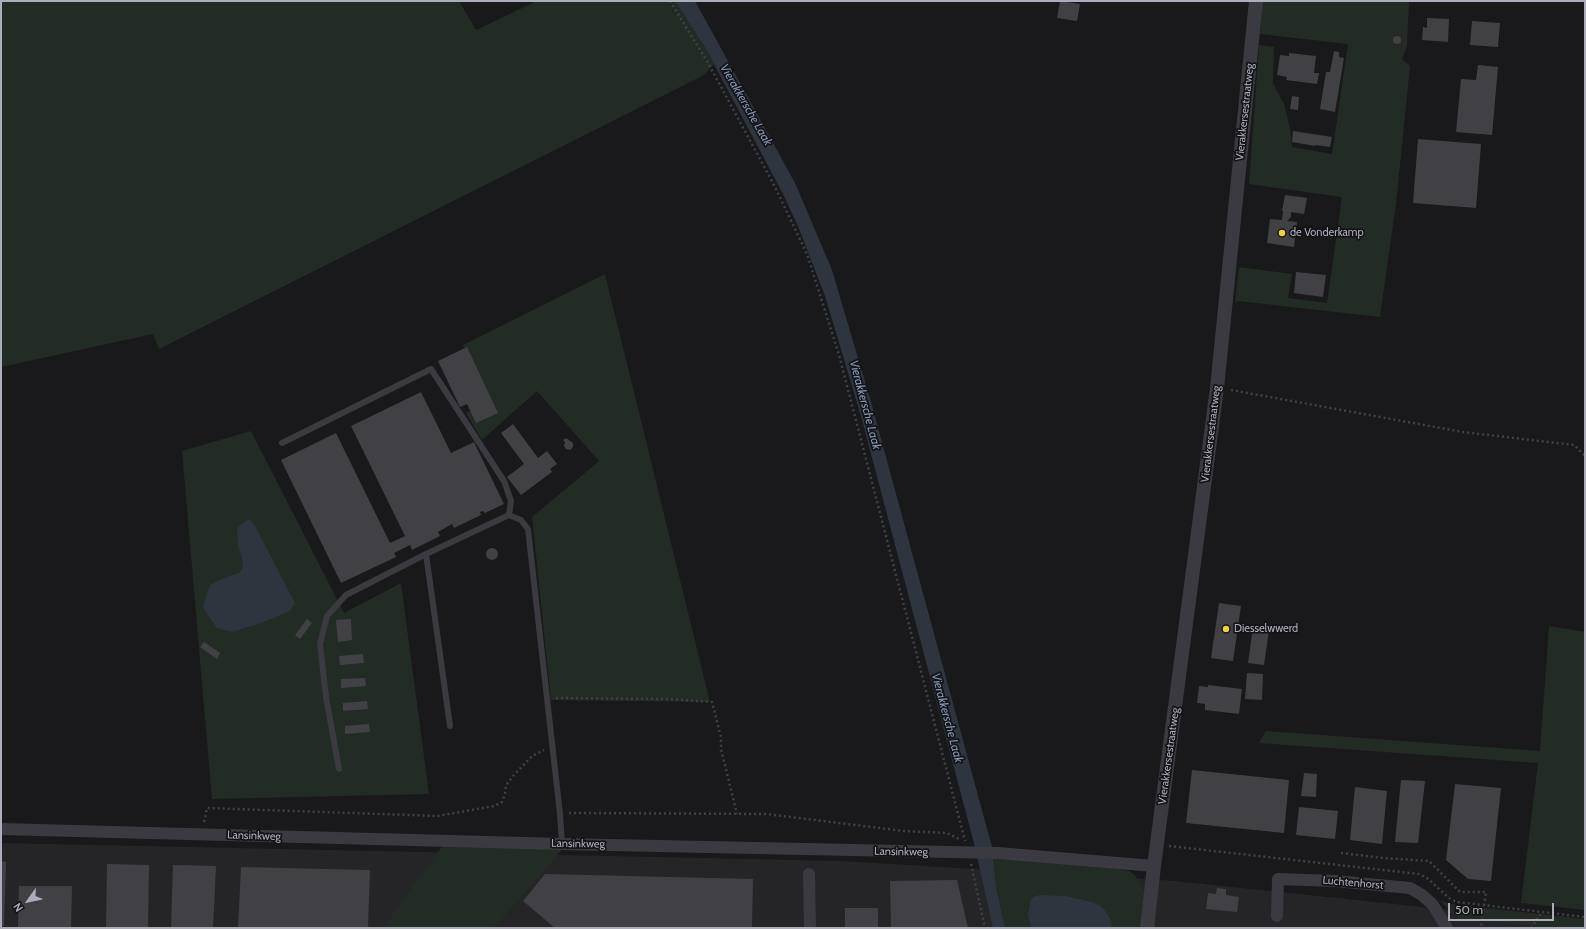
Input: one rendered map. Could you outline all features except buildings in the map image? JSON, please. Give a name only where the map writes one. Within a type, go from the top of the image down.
[{"type":"street","name":"Vierakkersestraatweg","points":[[1147,928],[1217,388],[1256,1]]},
{"type":"street","name":"Lansinkweg","points":[[1,829],[562,844],[998,853],[1154,866]]},
{"type":"street","points":[[809,874],[810,928]]},
{"type":"street","name":"Luchtenhorst","points":[[1277,916],[1278,879],[1335,881],[1410,888],[1422,895],[1433,905],[1447,928]]},
{"type":"lane","points":[[282,443],[431,369],[504,481],[511,500],[509,514]]},
{"type":"lane","points":[[339,769],[326,697],[320,644],[326,616],[346,595],[509,514]]},
{"type":"lane","points":[[509,514],[521,520],[528,529],[560,814],[562,844]]},
{"type":"lane","points":[[426,554],[450,726]]},
{"type":"path","points":[[560,814],[578,812],[766,814],[904,831],[947,833],[965,844],[839,355],[828,316],[807,254],[774,185],[707,61],[670,1]]},
{"type":"path","points":[[1217,388],[1463,432],[1574,445],[1585,456]]},
{"type":"path","points":[[547,698],[660,699],[712,702],[721,737],[721,749],[737,814]]},
{"type":"path","points":[[202,828],[207,808],[438,816],[494,806],[502,802],[506,785],[514,775],[532,756],[547,748]]},
{"type":"path","points":[[970,853],[985,928]]},
{"type":"path","points":[[1341,853],[1429,861],[1460,892],[1486,892],[1481,928]]},
{"type":"path","points":[[1502,908],[1585,917]]},
{"type":"path","points":[[1531,928],[1542,912]]},
{"type":"shaded area","points":[[1,1],[459,1],[476,30],[537,1],[675,1],[714,64],[704,75],[159,349],[153,334],[1,367]]},
{"type":"shaded area","points":[[1262,1],[1409,1],[1407,46],[1402,59],[1410,66],[1396,204],[1380,317],[1238,301],[1235,303],[1239,267],[1292,274],[1288,298],[1327,303],[1342,197],[1249,184],[1259,45],[1274,47],[1273,83],[1284,104],[1290,129],[1292,147],[1332,154],[1348,44],[1260,34]]},
{"type":"shaded area","points":[[605,274],[710,702],[551,700],[532,517],[599,461],[537,391],[482,440],[466,413],[490,399],[463,345]]},
{"type":"shaded area","points":[[251,431],[344,613],[401,583],[429,794],[212,799],[182,451]]},
{"type":"shaded area","points":[[1549,626],[1585,632],[1585,910],[1521,903],[1538,763],[1259,743],[1266,731],[1540,751]]},
{"type":"shaded area","points":[[1,843],[842,861],[1175,881],[1585,924],[1585,928],[1,928]]},
{"type":"shaded area","points":[[443,845],[563,848],[494,928],[383,928]]},
{"type":"shaded area","points":[[992,847],[1129,871],[1135,875],[1145,893],[1142,928],[1111,928],[1112,923],[1107,913],[1101,906],[1092,902],[1066,896],[1040,895],[1028,915],[1031,928],[1005,928],[996,887]]},
{"type":"shaded area","points":[[1440,900],[1450,904],[1585,919],[1585,928],[1556,928],[1456,918]]},
{"type":"water","name":"Vierakkersche Laak","points":[[675,1],[695,1],[795,183],[832,270],[871,402],[992,847],[996,887],[1005,928],[993,928],[975,847],[861,416],[825,296],[798,226],[783,194],[706,49]]},
{"type":"water","points":[[249,519],[255,526],[295,603],[290,611],[264,622],[232,632],[217,628],[203,606],[210,585],[239,573],[242,569],[243,561],[238,545],[237,528]]},
{"type":"water","points":[[1040,895],[1066,896],[1092,902],[1101,906],[1107,913],[1112,923],[1111,928],[1031,928],[1028,915],[1030,903],[1033,897]]},
{"type":"place","name":"de Vonderkamp","points":[[1282,233]]},
{"type":"place","name":"Diesselwwerd","points":[[1226,629]]}]
